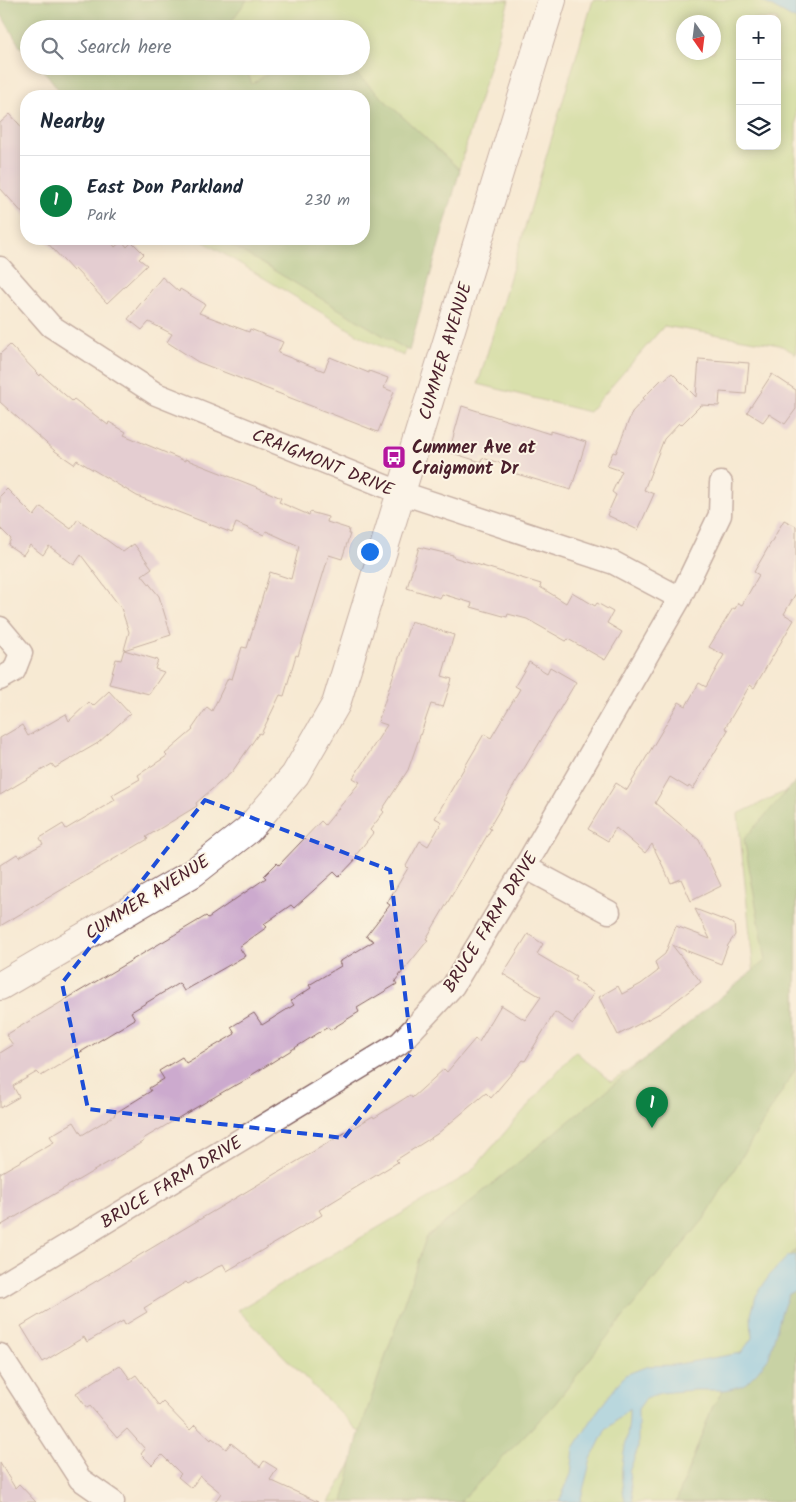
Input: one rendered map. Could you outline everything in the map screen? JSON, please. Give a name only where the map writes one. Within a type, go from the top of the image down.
[{"type":"street","name":"CUMMER AVENUE","points":[[0,986],[193,873],[248,830],[295,774],[336,704],[552,0]]},
{"type":"street","name":"CRAIGMONT DRIVE","points":[[0,268],[51,326],[156,394],[402,493],[614,563],[680,598]]},
{"type":"street","name":"BRUCE FARM DRIVE","points":[[0,1286],[400,1043],[453,986],[525,867],[680,598],[720,515],[720,483]]},
{"type":"street","points":[[0,628],[21,653],[14,671],[0,679]]},
{"type":"street","points":[[525,867],[609,912]]},
{"type":"street","points":[[0,1355],[80,1480],[113,1502]]},
{"type":"highlighted area","points":[[205,800],[390,870],[412,1052],[344,1138],[88,1109],[62,983]]},
{"type":"green space","points":[[0,0],[509,0],[404,356],[367,340],[209,245],[370,245],[370,90],[300,90],[141,75],[370,75],[370,20],[20,20]]},
{"type":"green space","points":[[0,0],[247,0],[232,20],[20,20],[20,47],[0,12]]},
{"type":"green space","points":[[593,0],[796,0],[796,354],[780,345],[664,326],[589,412],[478,384]]},
{"type":"green space","points":[[47,75],[248,75],[252,84],[266,75],[358,75],[460,170],[409,351],[231,245],[370,245],[370,90],[59,90]]},
{"type":"green space","points":[[796,781],[796,1068],[704,1219],[554,1405],[460,1502],[343,1502],[358,1437],[426,1238],[766,960],[744,839]]},
{"type":"green space","points":[[796,786],[796,1502],[329,1502],[366,1439],[238,1310],[469,1174],[575,1051],[611,1082],[755,985],[738,814]]},
{"type":"green space","points":[[796,1249],[796,1502],[676,1502],[712,1408],[749,1346],[785,1262]]},
{"type":"water","points":[[760,0],[796,0],[796,20]]},
{"type":"water","points":[[796,1255],[796,1291],[789,1294],[782,1310],[769,1357],[744,1385],[726,1390],[660,1393],[646,1398],[638,1409],[638,1448],[629,1472],[633,1502],[625,1502],[622,1476],[629,1423],[629,1408],[605,1431],[591,1459],[580,1502],[559,1502],[571,1474],[574,1448],[596,1413],[625,1375],[648,1366],[673,1365],[741,1353],[752,1338],[751,1315],[756,1296],[769,1276],[788,1256]]},
{"type":"building","points":[[10,114],[20,125],[20,210],[0,188],[0,123]]},
{"type":"building","points":[[49,245],[114,245],[115,247],[117,245],[125,245],[127,247],[135,245],[144,254],[139,259],[147,265],[107,303],[75,269],[73,271]]},
{"type":"building","points":[[162,277],[179,292],[180,289],[205,304],[199,313],[249,332],[250,329],[283,342],[278,353],[324,371],[330,357],[369,373],[369,371],[388,378],[384,388],[394,392],[378,432],[198,362],[167,342],[172,334],[149,322],[142,330],[128,319]]},
{"type":"building","points":[[10,345],[40,376],[41,374],[72,401],[74,399],[108,425],[109,422],[126,432],[124,435],[185,461],[185,459],[259,488],[281,498],[279,502],[309,515],[310,512],[328,517],[327,522],[349,529],[348,534],[350,534],[342,559],[329,555],[284,696],[280,695],[261,734],[259,733],[232,772],[196,803],[197,806],[146,837],[148,839],[0,926],[0,865],[17,854],[19,857],[43,844],[40,838],[63,824],[66,829],[115,800],[112,795],[140,779],[138,775],[167,756],[165,754],[193,730],[207,707],[212,711],[228,678],[232,679],[242,647],[247,648],[270,572],[291,579],[299,546],[266,531],[264,535],[236,523],[232,533],[137,496],[77,460],[74,464],[55,451],[0,402],[0,354]]},
{"type":"building","points":[[699,359],[749,363],[746,394],[720,392],[719,406],[701,405],[681,425],[679,423],[664,439],[644,490],[654,494],[638,530],[607,515],[616,495],[612,492],[622,471],[607,466],[613,452],[616,453],[632,412],[662,379],[664,380],[672,373],[696,397]]},
{"type":"building","points":[[772,374],[796,390],[796,409],[785,424],[769,414],[763,422],[747,412]]},
{"type":"building","points":[[462,406],[550,434],[550,431],[586,442],[571,490],[510,472],[504,464],[482,458],[481,462],[449,452]]},
{"type":"building","points":[[7,489],[34,516],[41,507],[71,529],[78,519],[123,552],[134,544],[152,568],[142,575],[159,596],[171,635],[124,650],[129,632],[121,608],[81,555],[74,565],[49,546],[43,555],[30,545],[23,555],[8,545],[11,539],[0,528],[0,496]]},
{"type":"building","points":[[784,520],[796,526],[796,593],[784,614],[794,620],[754,688],[750,685],[725,728],[728,730],[693,789],[670,777],[655,803],[699,840],[721,886],[691,901],[681,879],[671,883],[652,844],[645,853],[616,828],[608,841],[588,829],[616,783],[627,790],[679,702],[686,706],[699,683],[706,687],[724,655],[709,647],[733,608],[735,609],[738,603],[742,605],[759,575],[754,572]]},
{"type":"building","points":[[419,547],[453,555],[453,557],[541,584],[540,587],[566,603],[572,592],[595,606],[597,603],[613,612],[607,623],[622,632],[605,660],[527,619],[508,614],[507,617],[471,607],[472,603],[442,594],[440,598],[407,588]]},
{"type":"building","points":[[411,621],[454,635],[442,676],[452,679],[443,707],[431,704],[408,770],[382,810],[384,812],[370,830],[373,833],[356,855],[358,857],[339,877],[334,872],[294,908],[291,905],[264,924],[267,927],[239,947],[245,956],[184,991],[179,983],[131,1012],[135,1019],[41,1076],[37,1072],[13,1086],[19,1097],[0,1108],[0,1053],[13,1045],[6,1035],[206,916],[208,918],[266,878],[264,876],[277,863],[279,865],[321,821],[325,825],[360,782],[353,778],[387,725],[378,722]]},
{"type":"building","points":[[124,650],[158,660],[155,669],[164,672],[149,694],[109,684],[116,659],[121,660]]},
{"type":"building","points":[[529,662],[547,673],[550,667],[576,682],[489,828],[491,829],[426,939],[428,940],[395,981],[397,984],[357,1008],[359,1012],[330,1030],[328,1027],[251,1077],[185,1114],[143,1139],[144,1141],[0,1226],[0,1173],[54,1142],[50,1136],[74,1122],[82,1135],[115,1115],[151,1091],[149,1088],[164,1079],[159,1071],[182,1057],[186,1063],[235,1034],[231,1027],[254,1013],[262,1025],[294,1005],[291,1001],[311,988],[309,985],[341,966],[339,962],[374,941],[366,936],[390,905],[387,903],[408,868],[406,866],[420,841],[428,846],[442,822],[435,818],[484,734],[491,738],[520,689],[515,686]]},
{"type":"building","points":[[109,691],[130,714],[98,743],[55,768],[52,764],[0,795],[0,738],[22,725],[28,736],[66,714],[69,721],[89,702],[93,706]]},
{"type":"building","points":[[695,909],[734,924],[735,935],[728,945],[721,964],[672,945],[701,982],[660,1013],[618,1035],[599,997],[618,986],[622,994],[641,984],[658,971],[655,962],[665,954],[676,926],[710,939]]},
{"type":"building","points":[[528,934],[543,944],[537,954],[576,977],[574,980],[594,993],[573,1024],[555,1012],[525,1061],[523,1060],[491,1098],[486,1093],[437,1134],[396,1160],[398,1162],[319,1210],[322,1215],[227,1271],[223,1264],[188,1284],[186,1282],[144,1308],[147,1312],[125,1325],[123,1321],[87,1342],[84,1337],[43,1362],[21,1326],[373,1116],[374,1118],[410,1095],[412,1098],[444,1069],[447,1072],[475,1039],[479,1042],[501,1005],[525,1020],[541,997],[503,974]]},
{"type":"building","points":[[120,1365],[130,1379],[136,1375],[159,1406],[163,1402],[190,1430],[195,1425],[211,1440],[212,1438],[226,1449],[231,1443],[260,1467],[264,1461],[277,1469],[270,1480],[318,1502],[215,1502],[221,1493],[200,1476],[191,1488],[178,1477],[181,1474],[162,1455],[152,1465],[141,1454],[145,1449],[127,1429],[117,1438],[90,1406],[87,1408],[76,1393]]},
{"type":"building","points":[[0,1463],[15,1488],[19,1484],[36,1502],[0,1502]]},
{"type":"place","name":"Cummer Ave at Craigmont Dr","points":[[394,457]]},
{"type":"place","name":"East Don Parkland","points":[[652,1128]]}]
